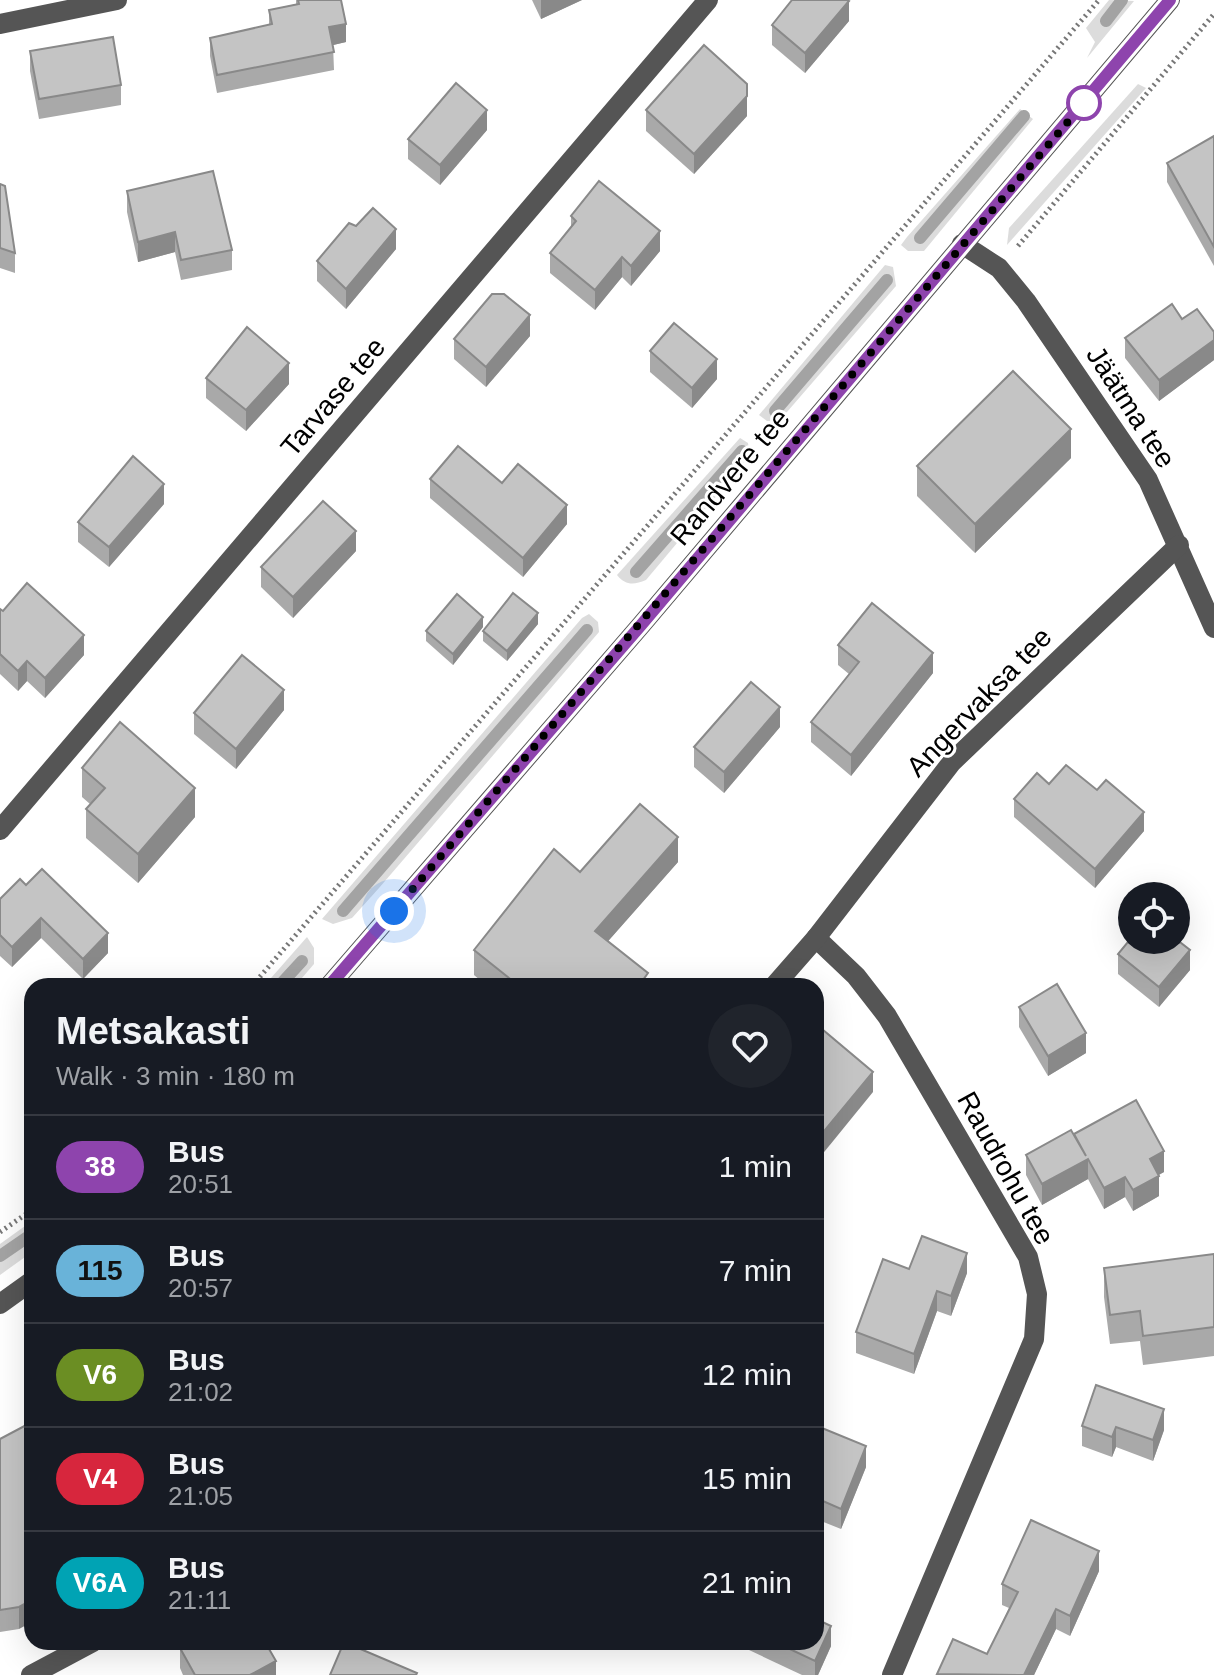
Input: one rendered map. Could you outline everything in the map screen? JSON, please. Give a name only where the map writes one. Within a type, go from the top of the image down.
[{"type":"street","points":[[0,24],[117,0]]},
{"type":"street","name":"Tarvase tee","points":[[0,830],[708,0]]},
{"type":"street","name":"Randvere tee","points":[[336,978],[642,624],[1170,0]]},
{"type":"street","name":"Jäätma tee","points":[[962,244],[999,268],[1026,301],[1148,480],[1214,628]]},
{"type":"street","name":"Angervaksa tee","points":[[781,978],[816,938],[952,762],[1179,545]]},
{"type":"street","name":"Raudrohu tee","points":[[816,938],[856,976],[887,1016],[1028,1257],[1037,1294],[1034,1339],[892,1675]]},
{"type":"street","points":[[0,1304],[24,1287]]},
{"type":"street","points":[[31,1675],[78,1650]]},
{"type":"path","points":[[259,978],[1099,0]]},
{"type":"path","points":[[999,268],[1109,143],[1214,14]]},
{"type":"path","points":[[0,1232],[24,1216]]},
{"type":"shaded area","points":[[1109,0],[1134,1],[1087,58],[1095,42],[1086,28]]},
{"type":"shaded area","points":[[1138,84],[1146,88],[1007,245],[1009,228]]},
{"type":"shaded area","points":[[1020,109],[1033,119],[924,251],[908,251],[901,245],[907,237]]},
{"type":"shaded area","points":[[885,265],[893,267],[896,286],[777,422],[767,421],[759,415]]},
{"type":"shaded area","points":[[740,438],[748,443],[750,456],[646,580],[630,584],[620,579],[617,575]]},
{"type":"shaded area","points":[[589,614],[598,622],[599,632],[379,888],[352,918],[333,924],[322,919],[582,618]]},
{"type":"shaded area","points":[[307,937],[314,948],[314,964],[302,978],[271,978]]},
{"type":"shaded area","points":[[24,1227],[24,1258],[0,1275],[0,1244]]},
{"type":"building","points":[[298,0],[341,0],[346,24],[329,27],[334,52],[217,75],[210,38],[272,24],[269,10],[299,4]]},
{"type":"building","points":[[792,0],[849,1],[805,53],[772,25]]},
{"type":"building","points":[[113,37],[121,85],[39,99],[30,51]]},
{"type":"building","points":[[704,45],[747,84],[747,96],[694,154],[646,110]]},
{"type":"building","points":[[456,83],[487,110],[440,165],[408,139]]},
{"type":"building","points":[[1214,136],[1214,247],[1167,163]]},
{"type":"building","points":[[213,171],[232,250],[181,260],[175,232],[138,242],[127,191]]},
{"type":"building","points":[[599,181],[660,231],[631,266],[622,257],[595,290],[550,253],[576,221],[571,216]]},
{"type":"building","points":[[0,184],[5,186],[15,253],[0,248]]},
{"type":"building","points":[[373,208],[396,229],[346,289],[317,261],[349,223],[356,226]]},
{"type":"building","points":[[492,294],[504,294],[530,315],[486,367],[454,339]]},
{"type":"building","points":[[1172,304],[1182,319],[1197,309],[1214,332],[1214,340],[1159,380],[1125,338]]},
{"type":"building","points":[[674,323],[717,359],[692,388],[650,351]]},
{"type":"building","points":[[247,327],[289,363],[246,410],[206,378]]},
{"type":"building","points":[[1013,371],[1071,429],[975,524],[917,466]]},
{"type":"building","points":[[458,446],[502,483],[518,464],[567,505],[523,558],[430,479]]},
{"type":"building","points":[[133,456],[164,484],[109,547],[78,522]]},
{"type":"building","points":[[323,501],[356,531],[293,597],[261,567]]},
{"type":"building","points":[[27,583],[84,635],[45,678],[27,661],[18,671],[0,654],[0,609],[3,611]]},
{"type":"building","points":[[513,593],[538,613],[507,651],[483,631]]},
{"type":"building","points":[[457,594],[483,617],[453,654],[426,631]]},
{"type":"building","points":[[872,603],[933,653],[851,755],[811,722],[859,662],[838,645]]},
{"type":"building","points":[[242,655],[284,690],[236,749],[194,713]]},
{"type":"building","points":[[751,682],[780,707],[724,772],[694,747]]},
{"type":"building","points":[[120,722],[195,788],[138,854],[86,809],[105,788],[82,768]]},
{"type":"building","points":[[1066,765],[1097,790],[1106,780],[1144,812],[1095,869],[1014,799],[1037,773],[1049,784]]},
{"type":"building","points":[[640,804],[678,837],[595,931],[648,973],[644,978],[509,978],[474,950],[554,849],[580,872]]},
{"type":"building","points":[[42,869],[108,933],[83,959],[41,918],[12,947],[0,935],[0,899],[20,879],[26,885]]},
{"type":"building","points":[[1118,954],[1187,954],[1159,987]]},
{"type":"building","points":[[1057,984],[1086,1033],[1048,1056],[1019,1007]]},
{"type":"building","points":[[824,1031],[873,1072],[824,1131]]},
{"type":"building","points":[[1136,1100],[1164,1151],[1150,1159],[1159,1176],[1133,1190],[1125,1177],[1104,1188],[1088,1159],[1042,1184],[1026,1155],[1071,1130],[1086,1156],[1074,1134]]},
{"type":"building","points":[[922,1236],[967,1253],[951,1296],[937,1291],[914,1354],[856,1332],[883,1259],[909,1269]]},
{"type":"building","points":[[1214,1254],[1214,1327],[1143,1336],[1140,1311],[1110,1315],[1104,1268]]},
{"type":"building","points":[[1096,1385],[1164,1409],[1153,1440],[1116,1427],[1112,1437],[1082,1426]]},
{"type":"building","points":[[24,1426],[24,1604],[0,1610],[0,1439]]},
{"type":"building","points":[[824,1429],[866,1446],[841,1509],[824,1502]]},
{"type":"building","points":[[1031,1520],[1099,1551],[1070,1616],[1056,1609],[1024,1675],[937,1674],[953,1639],[987,1654],[1018,1592],[1002,1584]]},
{"type":"building","points":[[824,1623],[831,1626],[824,1641]]},
{"type":"building","points":[[181,1650],[270,1650],[276,1661],[250,1675],[195,1675]]},
{"type":"building","points":[[341,1650],[363,1650],[417,1673],[416,1675],[330,1675]]},
{"type":"building","points":[[792,1650],[820,1650],[815,1661]]},
{"type":"waterway","points":[[1106,21],[1122,0]]},
{"type":"waterway","points":[[920,238],[1024,116]]},
{"type":"waterway","points":[[775,411],[887,280]]},
{"type":"waterway","points":[[636,572],[742,451]]},
{"type":"waterway","points":[[343,911],[587,630]]},
{"type":"waterway","points":[[286,978],[302,961]]},
{"type":"waterway","points":[[0,1256],[24,1240]]},
{"type":"bus line","name":"38","points":[[336,978],[642,624],[1170,0]]},
{"type":"route","points":[[394,911],[1084,103]]}]
